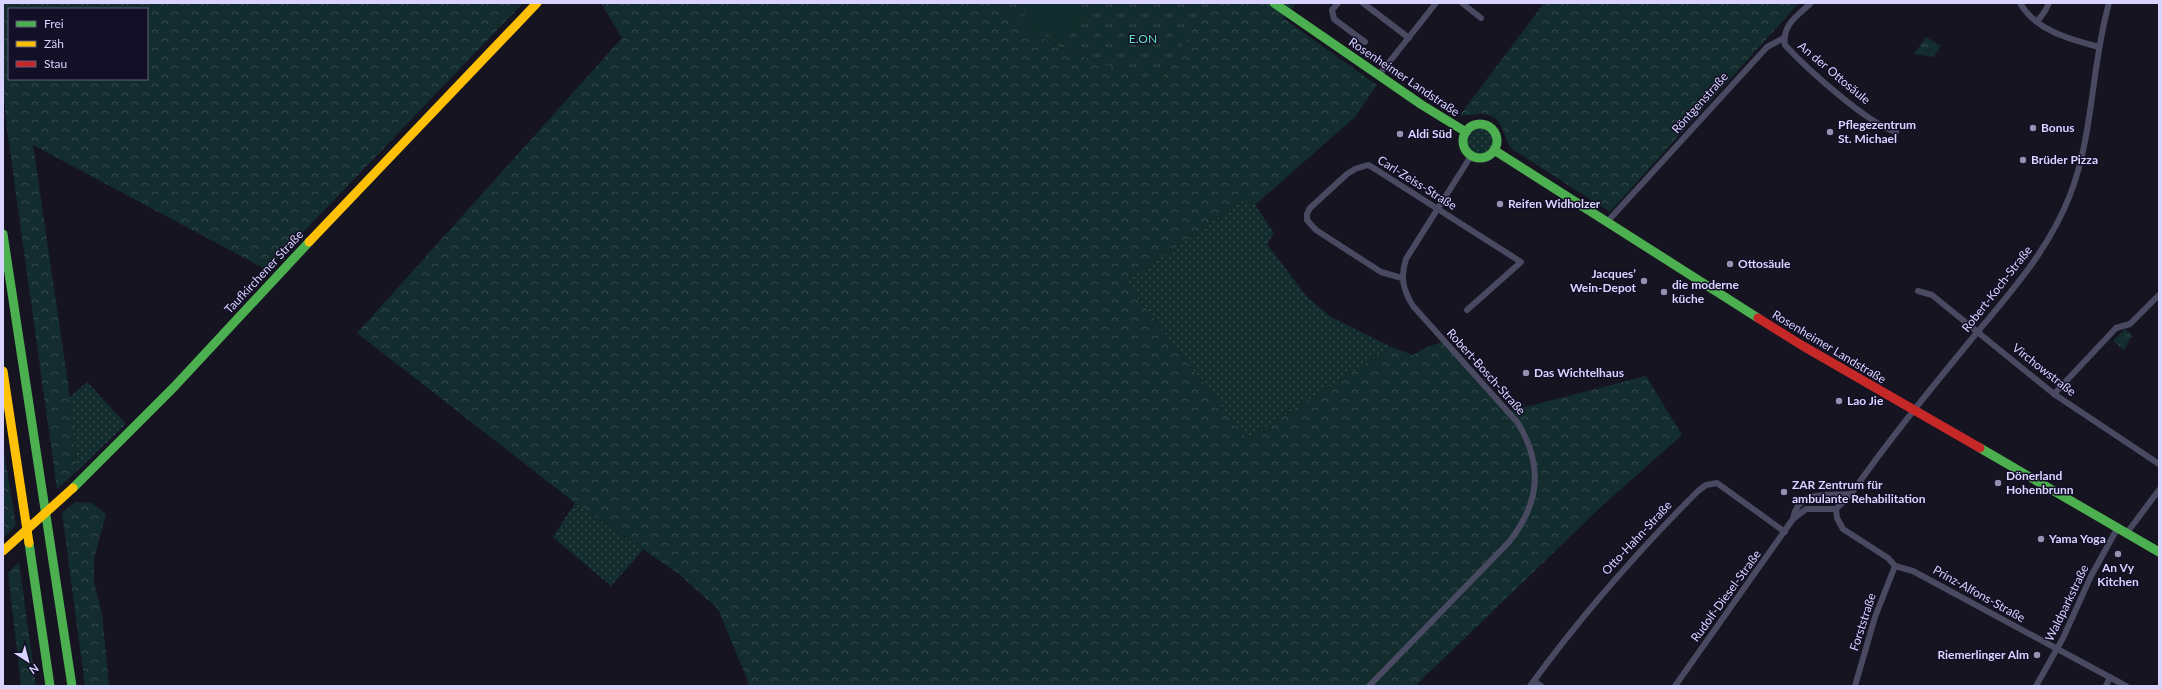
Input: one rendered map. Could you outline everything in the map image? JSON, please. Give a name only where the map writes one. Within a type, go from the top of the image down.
[{"type":"main road","name":"Taufkirchener Straße","points":[[3,550],[73,488],[174,387],[358,189],[537,3]]},
{"type":"main road","name":"Rosenheimer Landstraße","points":[[1274,3],[1379,75],[1466,132]]},
{"type":"main road","name":"Rosenheimer Landstraße","points":[[1471,156],[1464,148],[1464,137],[1466,132],[1476,125],[1489,127],[1496,138],[1494,150],[1607,222],[1803,346],[2159,552]]},
{"type":"main road","points":[[1471,156],[1484,158],[1494,150]]},
{"type":"main road","points":[[3,234],[72,686]]},
{"type":"main road","points":[[3,371],[50,686]]},
{"type":"street","points":[[1338,3],[1332,10],[1334,19],[1365,42]]},
{"type":"street","points":[[1363,3],[1409,38]]},
{"type":"street","points":[[1379,75],[1436,3]]},
{"type":"street","points":[[1462,3],[1482,18]]},
{"type":"street","points":[[1784,38],[1785,30],[1790,22],[1811,3]]},
{"type":"street","points":[[2020,3],[2028,14],[2037,22],[2060,34],[2099,47]]},
{"type":"street","points":[[2037,22],[2045,12],[2049,3]]},
{"type":"street","name":"Robert-Koch-Straße","points":[[1913,411],[2037,258],[2066,206],[2078,172],[2086,142],[2094,100],[2099,47],[2109,3]]},
{"type":"street","name":"An der Ottosäule","points":[[1784,38],[1785,45],[1816,74],[1882,127],[1896,132]]},
{"type":"street","name":"Röntgenstraße","points":[[1607,222],[1767,47],[1784,38]]},
{"type":"street","name":"Robert-Bosch-Straße","points":[[1369,686],[1509,542],[1530,510],[1535,485],[1534,464],[1531,450],[1518,423],[1413,306],[1407,296],[1402,278],[1406,259],[1471,156]]},
{"type":"street","name":"Carl-Zeiss-Straße","points":[[1402,278],[1381,272],[1316,230],[1307,220],[1310,208],[1347,174],[1355,169],[1368,165],[1521,262],[1467,310]]},
{"type":"street","name":"Virchowstraße","points":[[1918,291],[1932,296],[2054,394],[2159,464]]},
{"type":"street","points":[[2054,394],[2116,328],[2130,324],[2159,295]]},
{"type":"street","points":[[1836,509],[1851,494],[1913,411]]},
{"type":"street","name":"Otto-Hahn-Straße","points":[[1532,684],[1564,639],[1617,575],[1650,539],[1698,491],[1706,485],[1717,483],[1785,532]]},
{"type":"street","points":[[2126,534],[2159,490]]},
{"type":"street","name":"Rudolf-Diesel-Straße","points":[[1793,519],[1795,507],[1804,499],[1813,496],[1851,494]]},
{"type":"street","name":"Rudolf-Diesel-Straße","points":[[1675,686],[1793,519],[1806,509],[1836,509]]},
{"type":"street","name":"Prinz-Alfons-Straße","points":[[1836,509],[1842,529],[1888,558],[1895,566],[1913,571],[2126,686]]},
{"type":"street","name":"Waldparkstraße","points":[[2036,686],[2058,649],[2091,576],[2117,529]]},
{"type":"street","name":"Forststraße","points":[[1854,686],[1875,617],[1895,566]]},
{"type":"street","points":[[2106,686],[2110,678]]},
{"type":"street","points":[[1532,684],[1541,686]]},
{"type":"green space","points":[[3,3],[523,3],[267,270],[33,145],[70,397],[77,471],[57,489],[6,122],[3,86]]},
{"type":"green space","points":[[601,3],[999,3],[1015,24],[1066,50],[1158,84],[1210,3],[1297,3],[1283,18],[1377,85],[1355,117],[1255,205],[1244,200],[1125,282],[1247,439],[1391,347],[1413,355],[1427,347],[1442,342],[1506,412],[1646,376],[1682,435],[1603,505],[1415,686],[748,686],[747,679],[718,609],[679,574],[575,503],[357,333],[622,38]]},
{"type":"green space","name":"E.ON","points":[[999,3],[1210,3],[1158,84],[1066,50],[1015,24]]},
{"type":"green space","points":[[1032,3],[1075,3],[1086,10],[1064,45],[1022,19]]},
{"type":"green space","points":[[1544,3],[1799,3],[1610,212],[1512,149],[1506,139],[1500,123],[1496,119],[1484,114],[1466,116],[1460,115]]},
{"type":"green space","points":[[1926,37],[1941,46],[1933,57],[1914,54]]},
{"type":"green space","points":[[1480,128],[1489,132],[1493,141],[1489,150],[1480,154],[1471,150],[1467,141],[1471,132]]},
{"type":"green space","points":[[1244,200],[1255,205],[1274,233],[1267,244],[1307,297],[1331,317],[1391,347],[1247,439],[1125,282]]},
{"type":"green space","points":[[2125,329],[2132,336],[2124,350],[2113,341]]},
{"type":"green space","points":[[87,382],[126,424],[77,471],[70,397]]},
{"type":"green space","points":[[3,446],[16,525],[3,539]]},
{"type":"green space","points":[[75,502],[92,503],[106,514],[94,559],[94,582],[102,614],[109,686],[85,686],[62,513]]},
{"type":"green space","points":[[575,503],[643,550],[611,586],[553,537]]},
{"type":"green space","points":[[19,562],[36,686],[21,686],[8,573]]},
{"type":"traffic: fast","points":[[1274,3],[1422,105],[1466,132]]},
{"type":"traffic: fast","points":[[1480,124],[1492,129],[1497,141],[1492,153],[1480,158],[1468,153],[1463,141],[1468,129],[1480,124]]},
{"type":"traffic: fast","points":[[1494,150],[1758,318]]},
{"type":"traffic: fast","points":[[3,234],[72,686]]},
{"type":"traffic: fast","points":[[73,488],[174,387],[309,242]]},
{"type":"traffic: fast","points":[[1980,448],[2159,552]]},
{"type":"traffic: fast","points":[[29,543],[50,686]]},
{"type":"traffic: slow","points":[[309,242],[537,3]]},
{"type":"traffic: slow","points":[[3,371],[29,543]]},
{"type":"traffic: slow","points":[[3,551],[73,488]]},
{"type":"traffic: jam","points":[[1758,318],[1803,346],[1980,448]]},
{"type":"place","name":"Bonus","points":[[2033,128]]},
{"type":"place","name":"Pflegezentrum St. Michael","points":[[1830,132]]},
{"type":"place","name":"Aldi Süd","points":[[1400,134]]},
{"type":"place","name":"Brüder Pizza","points":[[2023,160]]},
{"type":"place","name":"Reifen Widholzer","points":[[1500,204]]},
{"type":"place","name":"Ottosäule","points":[[1730,264]]},
{"type":"place","name":"Jacques’ Wein-Depot","points":[[1644,281]]},
{"type":"place","name":"die moderne küche","points":[[1664,292]]},
{"type":"place","name":"Das Wichtelhaus","points":[[1526,373]]},
{"type":"place","name":"Lao Jie","points":[[1839,401]]},
{"type":"place","name":"Dönerland Hohenbrunn","points":[[1998,483]]},
{"type":"place","name":"ZAR Zentrum für ambulante Rehabilitation","points":[[1784,492]]},
{"type":"place","name":"Yama Yoga","points":[[2041,539]]},
{"type":"place","name":"An Vy Kitchen","points":[[2118,554]]},
{"type":"place","name":"Riemerlinger Alm","points":[[2037,655]]}]
